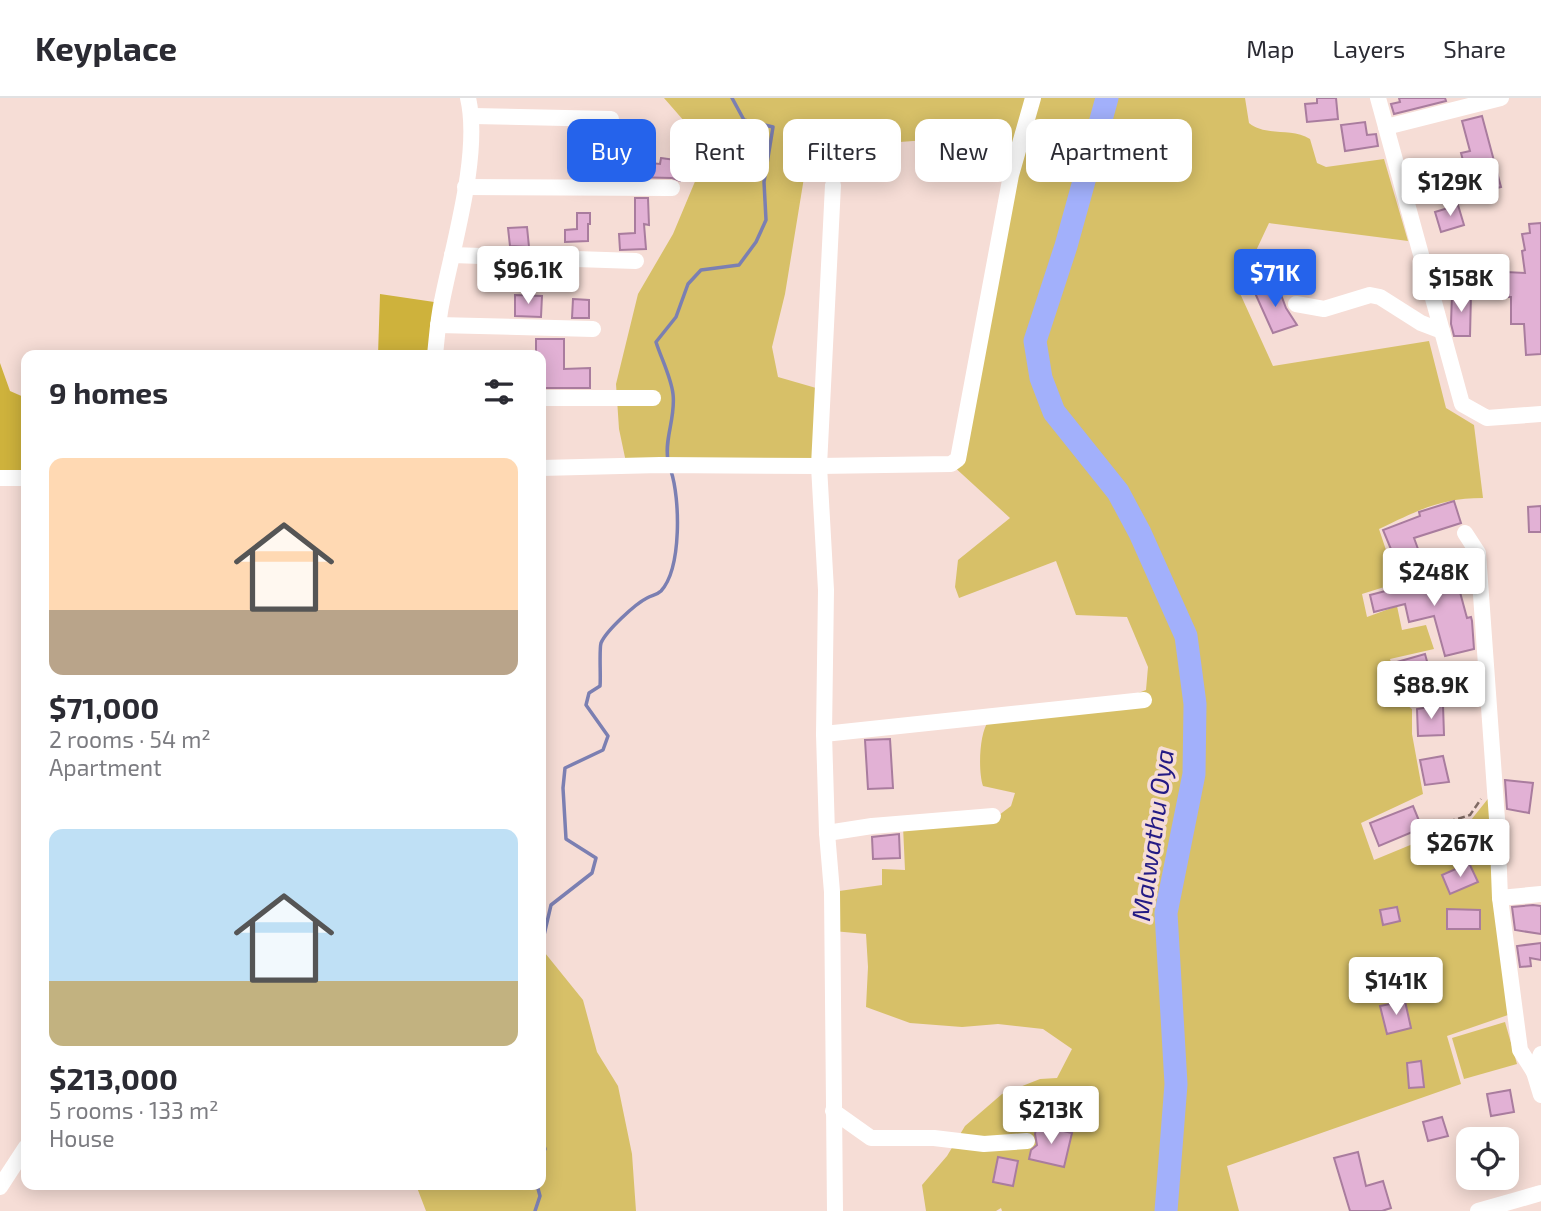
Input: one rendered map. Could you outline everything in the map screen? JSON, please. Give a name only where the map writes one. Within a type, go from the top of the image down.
[{"type":"street","points":[[436,350],[465,187],[473,116],[468,98]]},
{"type":"street","points":[[546,468],[951,464],[958,459],[1008,187],[1034,98]]},
{"type":"street","points":[[1378,98],[1462,404],[1487,418],[1541,414]]},
{"type":"street","points":[[1385,127],[1501,98]]},
{"type":"street","points":[[473,116],[611,119]]},
{"type":"street","points":[[833,185],[819,466],[826,590],[824,734],[832,930],[835,1211]]},
{"type":"street","points":[[465,187],[672,188]]},
{"type":"street","points":[[452,255],[636,261]]},
{"type":"street","points":[[1296,304],[1324,309],[1370,295],[1380,297],[1421,323],[1441,331]]},
{"type":"street","points":[[438,325],[593,330]]},
{"type":"street","points":[[546,398],[653,398]]},
{"type":"street","points":[[0,478],[21,478]]},
{"type":"street","points":[[1465,533],[1478,553],[1500,898],[1520,1051],[1534,1072],[1541,1095]]},
{"type":"street","points":[[824,734],[1144,699]]},
{"type":"street","points":[[827,833],[872,826],[993,816]]},
{"type":"street","points":[[1500,898],[1541,894]]},
{"type":"street","points":[[1534,1072],[1541,1054]]},
{"type":"street","points":[[833,1111],[871,1138],[934,1138],[985,1144],[1027,1141]]},
{"type":"street","points":[[0,1187],[21,1155]]},
{"type":"street","points":[[1478,1211],[1541,1193]]},
{"type":"path","points":[[1428,828],[1469,815],[1494,781]]},
{"type":"shaded area","points":[[664,98],[1245,98],[1249,123],[1263,130],[1295,133],[1310,139],[1317,163],[1326,167],[1384,159],[1408,241],[1269,223],[1238,289],[1273,366],[1429,341],[1446,408],[1474,425],[1483,498],[1441,503],[1379,529],[1397,583],[1362,594],[1367,617],[1397,606],[1402,630],[1426,625],[1434,649],[1390,659],[1403,702],[1412,709],[1412,734],[1423,794],[1361,823],[1374,860],[1471,820],[1491,795],[1508,1015],[1447,1036],[1461,1084],[1227,1166],[1239,1211],[1002,1211],[1001,1208],[996,1211],[926,1211],[922,1185],[947,1156],[965,1126],[1002,1094],[1040,1079],[1057,1078],[1072,1049],[1043,1029],[998,1024],[962,1027],[910,1023],[866,1007],[866,934],[833,931],[832,892],[882,885],[882,869],[905,870],[903,826],[995,818],[1011,806],[1015,793],[983,786],[980,752],[989,720],[1120,700],[1146,690],[1148,667],[1127,617],[1076,615],[1056,561],[959,598],[955,587],[958,560],[1010,518],[951,464],[1009,182],[1012,182],[1012,119],[915,119],[915,141],[901,142],[901,119],[783,119],[783,182],[803,182],[785,294],[772,347],[778,377],[823,390],[819,466],[627,467],[619,429],[616,384],[638,294],[673,234],[695,182],[769,182],[769,119],[682,119]]},
{"type":"shaded area","points":[[380,294],[441,303],[436,350],[378,350]]},
{"type":"shaded area","points":[[0,363],[10,391],[21,396],[21,478],[0,477]]},
{"type":"shaded area","points":[[546,954],[583,1000],[597,1052],[618,1086],[632,1154],[636,1211],[426,1211],[418,1190],[546,1190]]},
{"type":"shaded area","points":[[1505,1022],[1517,1064],[1464,1079],[1452,1038]]},
{"type":"building","points":[[1317,98],[1336,98],[1338,119],[1307,122],[1305,104],[1317,103]]},
{"type":"building","points":[[1399,98],[1445,98],[1446,101],[1394,114],[1391,104],[1400,102]]},
{"type":"building","points":[[1482,116],[1501,187],[1472,194],[1461,153],[1470,151],[1462,121]]},
{"type":"building","points":[[1365,122],[1367,135],[1376,134],[1378,146],[1345,151],[1341,125]]},
{"type":"building","points":[[661,158],[670,159],[670,178],[656,178],[656,164],[660,164]]},
{"type":"building","points":[[635,198],[648,198],[649,225],[644,224],[646,249],[620,250],[619,234],[635,233]]},
{"type":"building","points":[[1458,205],[1464,225],[1441,232],[1435,212]]},
{"type":"building","points":[[577,213],[590,213],[588,241],[565,242],[565,230],[577,229]]},
{"type":"building","points":[[1541,223],[1541,354],[1526,355],[1524,324],[1511,324],[1511,297],[1505,297],[1506,272],[1525,273],[1522,234],[1530,233],[1529,224]]},
{"type":"building","points":[[527,227],[529,247],[510,246],[508,228]]},
{"type":"building","points":[[1277,284],[1286,308],[1297,325],[1273,333],[1255,293]]},
{"type":"building","points":[[1452,293],[1471,294],[1470,336],[1454,336],[1451,324]]},
{"type":"building","points":[[515,295],[542,296],[541,317],[515,316]]},
{"type":"building","points":[[573,299],[589,300],[589,318],[572,318]]},
{"type":"building","points":[[536,339],[564,339],[564,369],[590,368],[590,388],[546,388],[546,350],[536,350]]},
{"type":"building","points":[[1454,501],[1461,523],[1414,538],[1418,549],[1395,559],[1383,530],[1420,516],[1419,512]]},
{"type":"building","points":[[1541,506],[1541,532],[1529,532],[1528,507]]},
{"type":"building","points":[[1454,570],[1467,618],[1471,617],[1474,649],[1445,656],[1434,616],[1409,622],[1405,604],[1374,612],[1370,595],[1401,587],[1400,583]]},
{"type":"building","points":[[1425,654],[1434,687],[1407,695],[1397,662]]},
{"type":"building","points":[[1443,705],[1444,735],[1418,736],[1417,709]]},
{"type":"building","points":[[890,739],[893,788],[868,789],[865,740]]},
{"type":"building","points":[[1443,756],[1449,782],[1425,785],[1420,760]]},
{"type":"building","points":[[1505,780],[1533,783],[1529,813],[1507,809]]},
{"type":"building","points":[[1413,806],[1422,828],[1379,846],[1370,823]]},
{"type":"building","points":[[899,834],[900,858],[873,859],[872,837]]},
{"type":"building","points":[[1469,863],[1478,882],[1450,894],[1442,875]]},
{"type":"building","points":[[1541,906],[1541,934],[1515,930],[1512,907]]},
{"type":"building","points":[[1397,907],[1400,921],[1383,925],[1380,910]]},
{"type":"building","points":[[1447,909],[1480,910],[1480,929],[1447,929]]},
{"type":"building","points":[[1541,943],[1541,960],[1530,958],[1531,966],[1520,967],[1517,946]]},
{"type":"building","points":[[1405,1001],[1411,1028],[1387,1034],[1380,1006]]},
{"type":"building","points":[[1421,1061],[1424,1087],[1409,1088],[1407,1063]]},
{"type":"building","points":[[1510,1090],[1514,1112],[1491,1116],[1487,1094]]},
{"type":"building","points":[[1442,1117],[1448,1136],[1428,1141],[1423,1122]]},
{"type":"building","points":[[1037,1125],[1072,1133],[1064,1167],[1029,1159],[1031,1150],[1037,1145]]},
{"type":"building","points":[[1358,1152],[1366,1186],[1383,1181],[1391,1208],[1382,1211],[1350,1211],[1334,1158]]},
{"type":"building","points":[[998,1157],[1018,1161],[1013,1186],[993,1182]]},
{"type":"waterway","points":[[668,460],[673,394],[656,342],[676,317],[688,284],[701,270],[739,265],[756,242],[766,220],[764,182],[773,127],[744,120],[732,98]]},
{"type":"waterway","name":"Malwathu Oya","points":[[1107,98],[1066,246],[1035,341],[1041,378],[1054,412],[1118,492],[1140,533],[1186,636],[1195,704],[1194,774],[1166,913],[1176,1084],[1166,1211]]},
{"type":"waterway","points":[[546,926],[551,905],[592,873],[596,858],[566,839],[563,788],[565,768],[603,750],[608,736],[586,705],[589,693],[600,686],[601,643],[621,618],[642,601],[659,592],[668,580],[673,566],[677,515],[671,471]]},
{"type":"waterway","points":[[535,1211],[540,1196],[538,1190]]}]
